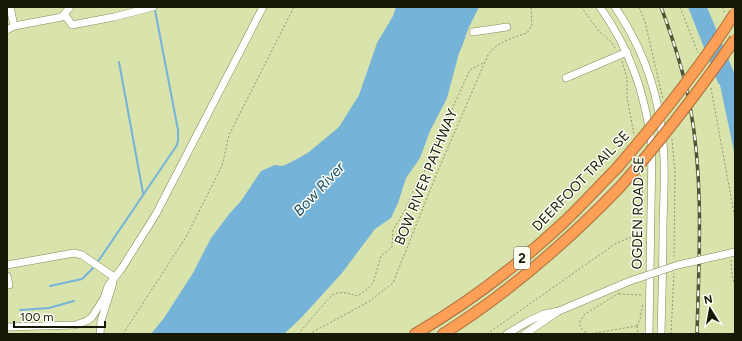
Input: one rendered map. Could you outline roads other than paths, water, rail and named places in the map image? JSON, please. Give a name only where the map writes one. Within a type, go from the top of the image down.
[{"type":"highway","name":"DEERFOOT TRAIL SE","points":[[414,334],[459,306],[505,272],[564,222],[617,168],[654,124],[687,82],[735,13]]},
{"type":"highway","name":"DEERFOOT TRAIL SE","points":[[443,334],[480,309],[545,258],[593,215],[619,188],[674,124],[735,38]]},
{"type":"street","points":[[10,7],[14,26]]},
{"type":"street","points":[[7,30],[14,26],[62,17],[70,7]]},
{"type":"street","points":[[65,15],[72,24],[114,17],[153,7]]},
{"type":"street","points":[[7,327],[81,324],[87,321],[95,312],[104,298],[108,286],[122,268],[156,214],[263,7]]},
{"type":"street","name":"OGDEN ROAD SE","points":[[600,7],[611,22],[627,52],[642,95],[648,120],[652,147],[649,334]]},
{"type":"street","name":"OGDEN ROAD SE","points":[[615,7],[622,17],[642,57],[652,82],[661,125],[664,157],[661,334]]},
{"type":"street","points":[[473,32],[507,27]]},
{"type":"street","points":[[566,78],[627,52]]},
{"type":"street","points":[[525,334],[559,311],[630,281],[678,265],[735,252]]},
{"type":"street","points":[[7,265],[74,253],[82,255],[114,277]]},
{"type":"street","points":[[7,276],[9,285]]},
{"type":"street","points":[[100,334],[101,321],[114,277]]},
{"type":"street","points":[[507,334],[544,314],[559,311]]},
{"type":"water","name":"Bow River","points":[[396,7],[479,7],[468,29],[459,53],[447,98],[430,131],[420,158],[406,178],[398,203],[391,218],[375,229],[342,273],[301,318],[284,334],[151,334],[164,318],[193,273],[211,238],[241,201],[261,171],[275,165],[283,166],[297,159],[309,152],[339,127],[359,95],[377,43],[393,16]]},
{"type":"water","points":[[688,7],[707,7],[735,75],[735,156],[720,85]]},
{"type":"waterway","points":[[97,263],[177,145],[178,130],[155,10]]},
{"type":"waterway","points":[[119,62],[143,193]]},
{"type":"waterway","points":[[50,286],[82,279],[94,267]]},
{"type":"waterway","points":[[20,310],[49,308],[74,301]]},
{"type":"railway","points":[[661,7],[674,43],[688,93],[694,134],[700,220],[697,334]]},
{"type":"railway","points":[[733,7],[735,11]]}]
